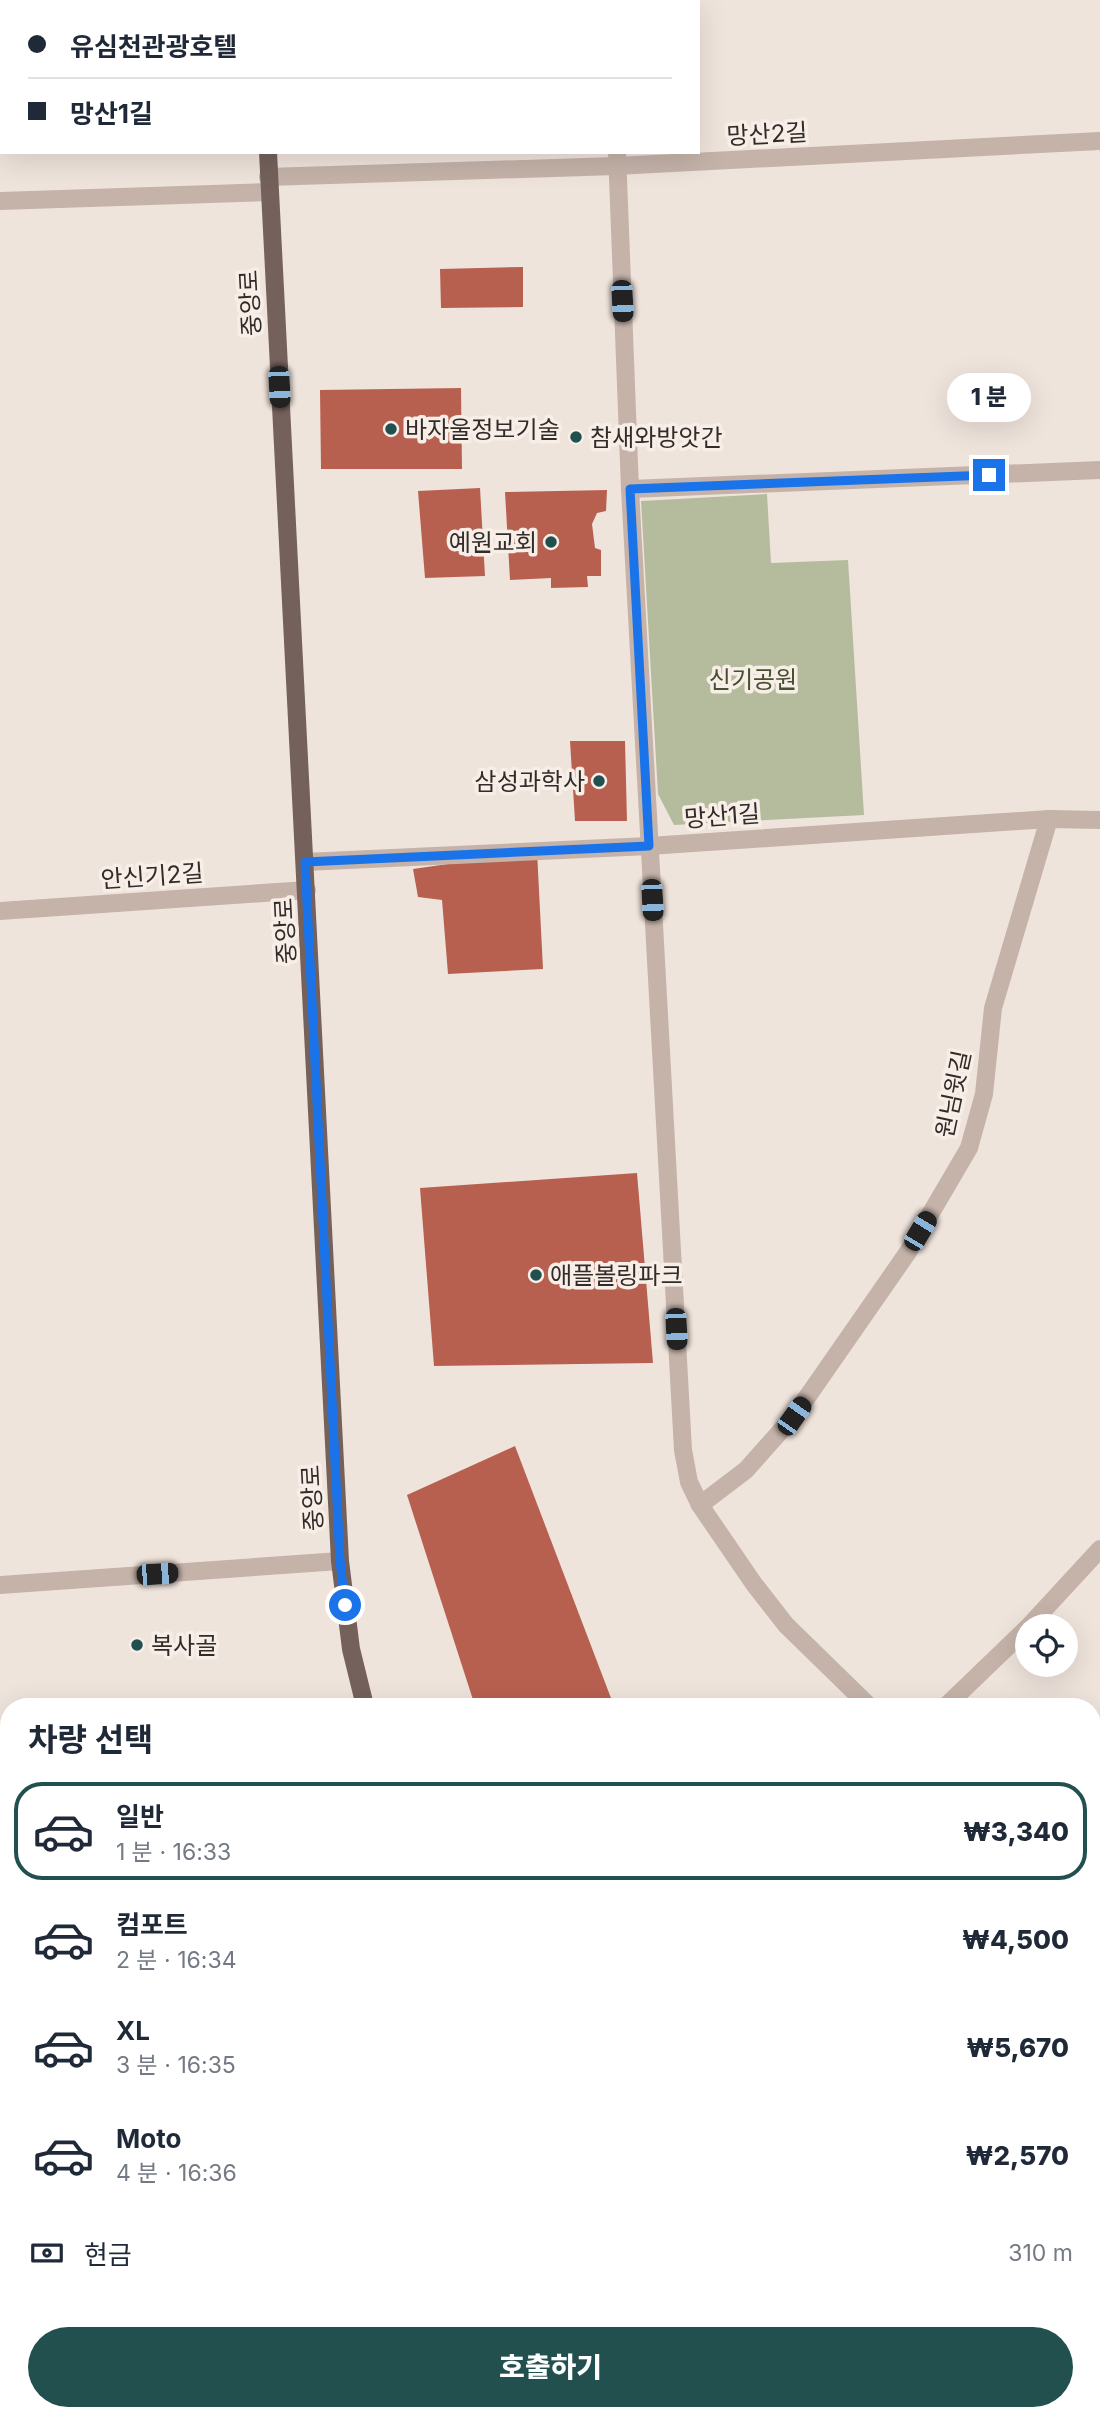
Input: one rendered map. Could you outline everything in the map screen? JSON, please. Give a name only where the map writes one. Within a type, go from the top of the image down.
[{"type":"main road","name":"중앙로","points":[[268,154],[340,1561],[351,1649],[363,1698]]},
{"type":"street","name":"망산2길","points":[[0,201],[617,159],[1100,141]]},
{"type":"street","points":[[617,159],[630,489],[683,1450],[690,1482],[701,1505],[786,1625],[861,1698]]},
{"type":"street","points":[[630,489],[1100,470]]},
{"type":"street","name":"망산1길","points":[[305,862],[649,846],[1049,819],[1100,820]]},
{"type":"street","name":"원님윗길","points":[[701,1505],[746,1470],[794,1416],[908,1252],[969,1149],[984,1094],[993,1008],[1049,819]]},
{"type":"street","name":"안신기2길","points":[[0,911],[307,890]]},
{"type":"street","points":[[1040,1614],[1100,1549]]},
{"type":"street","points":[[0,1584],[340,1561]]},
{"type":"street","points":[[954,1698],[1015,1640]]},
{"type":"green space","name":"신기공원","points":[[767,494],[771,563],[848,560],[864,815],[674,825],[658,794],[641,501]]},
{"type":"building","points":[[523,267],[523,307],[441,308],[440,269]]},
{"type":"building","name":"바자울정보기술","points":[[461,388],[462,469],[321,469],[320,390]]},
{"type":"building","points":[[480,488],[485,576],[425,578],[418,491]]},
{"type":"building","name":"예원교회","points":[[607,490],[606,511],[597,513],[592,524],[595,548],[601,550],[601,576],[587,576],[588,587],[551,588],[551,578],[510,580],[505,492]]},
{"type":"building","name":"삼성과학사","points":[[570,741],[625,741],[627,821],[575,821]]},
{"type":"building","points":[[537,851],[543,969],[448,974],[442,900],[418,897],[413,869]]},
{"type":"building","name":"애플볼링파크","points":[[637,1173],[653,1363],[434,1366],[420,1188]]},
{"type":"building","points":[[515,1446],[611,1698],[472,1698],[407,1495]]},
{"type":"place","name":"바자울정보기술","points":[[391,429]]},
{"type":"place","name":"참새와방앗간","points":[[576,437]]},
{"type":"place","name":"예원교회","points":[[551,542]]},
{"type":"place","name":"삼성과학사","points":[[599,781]]},
{"type":"place","name":"애플볼링파크","points":[[536,1275]]},
{"type":"place","name":"복사골","points":[[137,1645]]},
{"type":"route","points":[[345,1605],[340,1561],[305,862],[649,846],[630,489],[989,475]]}]
